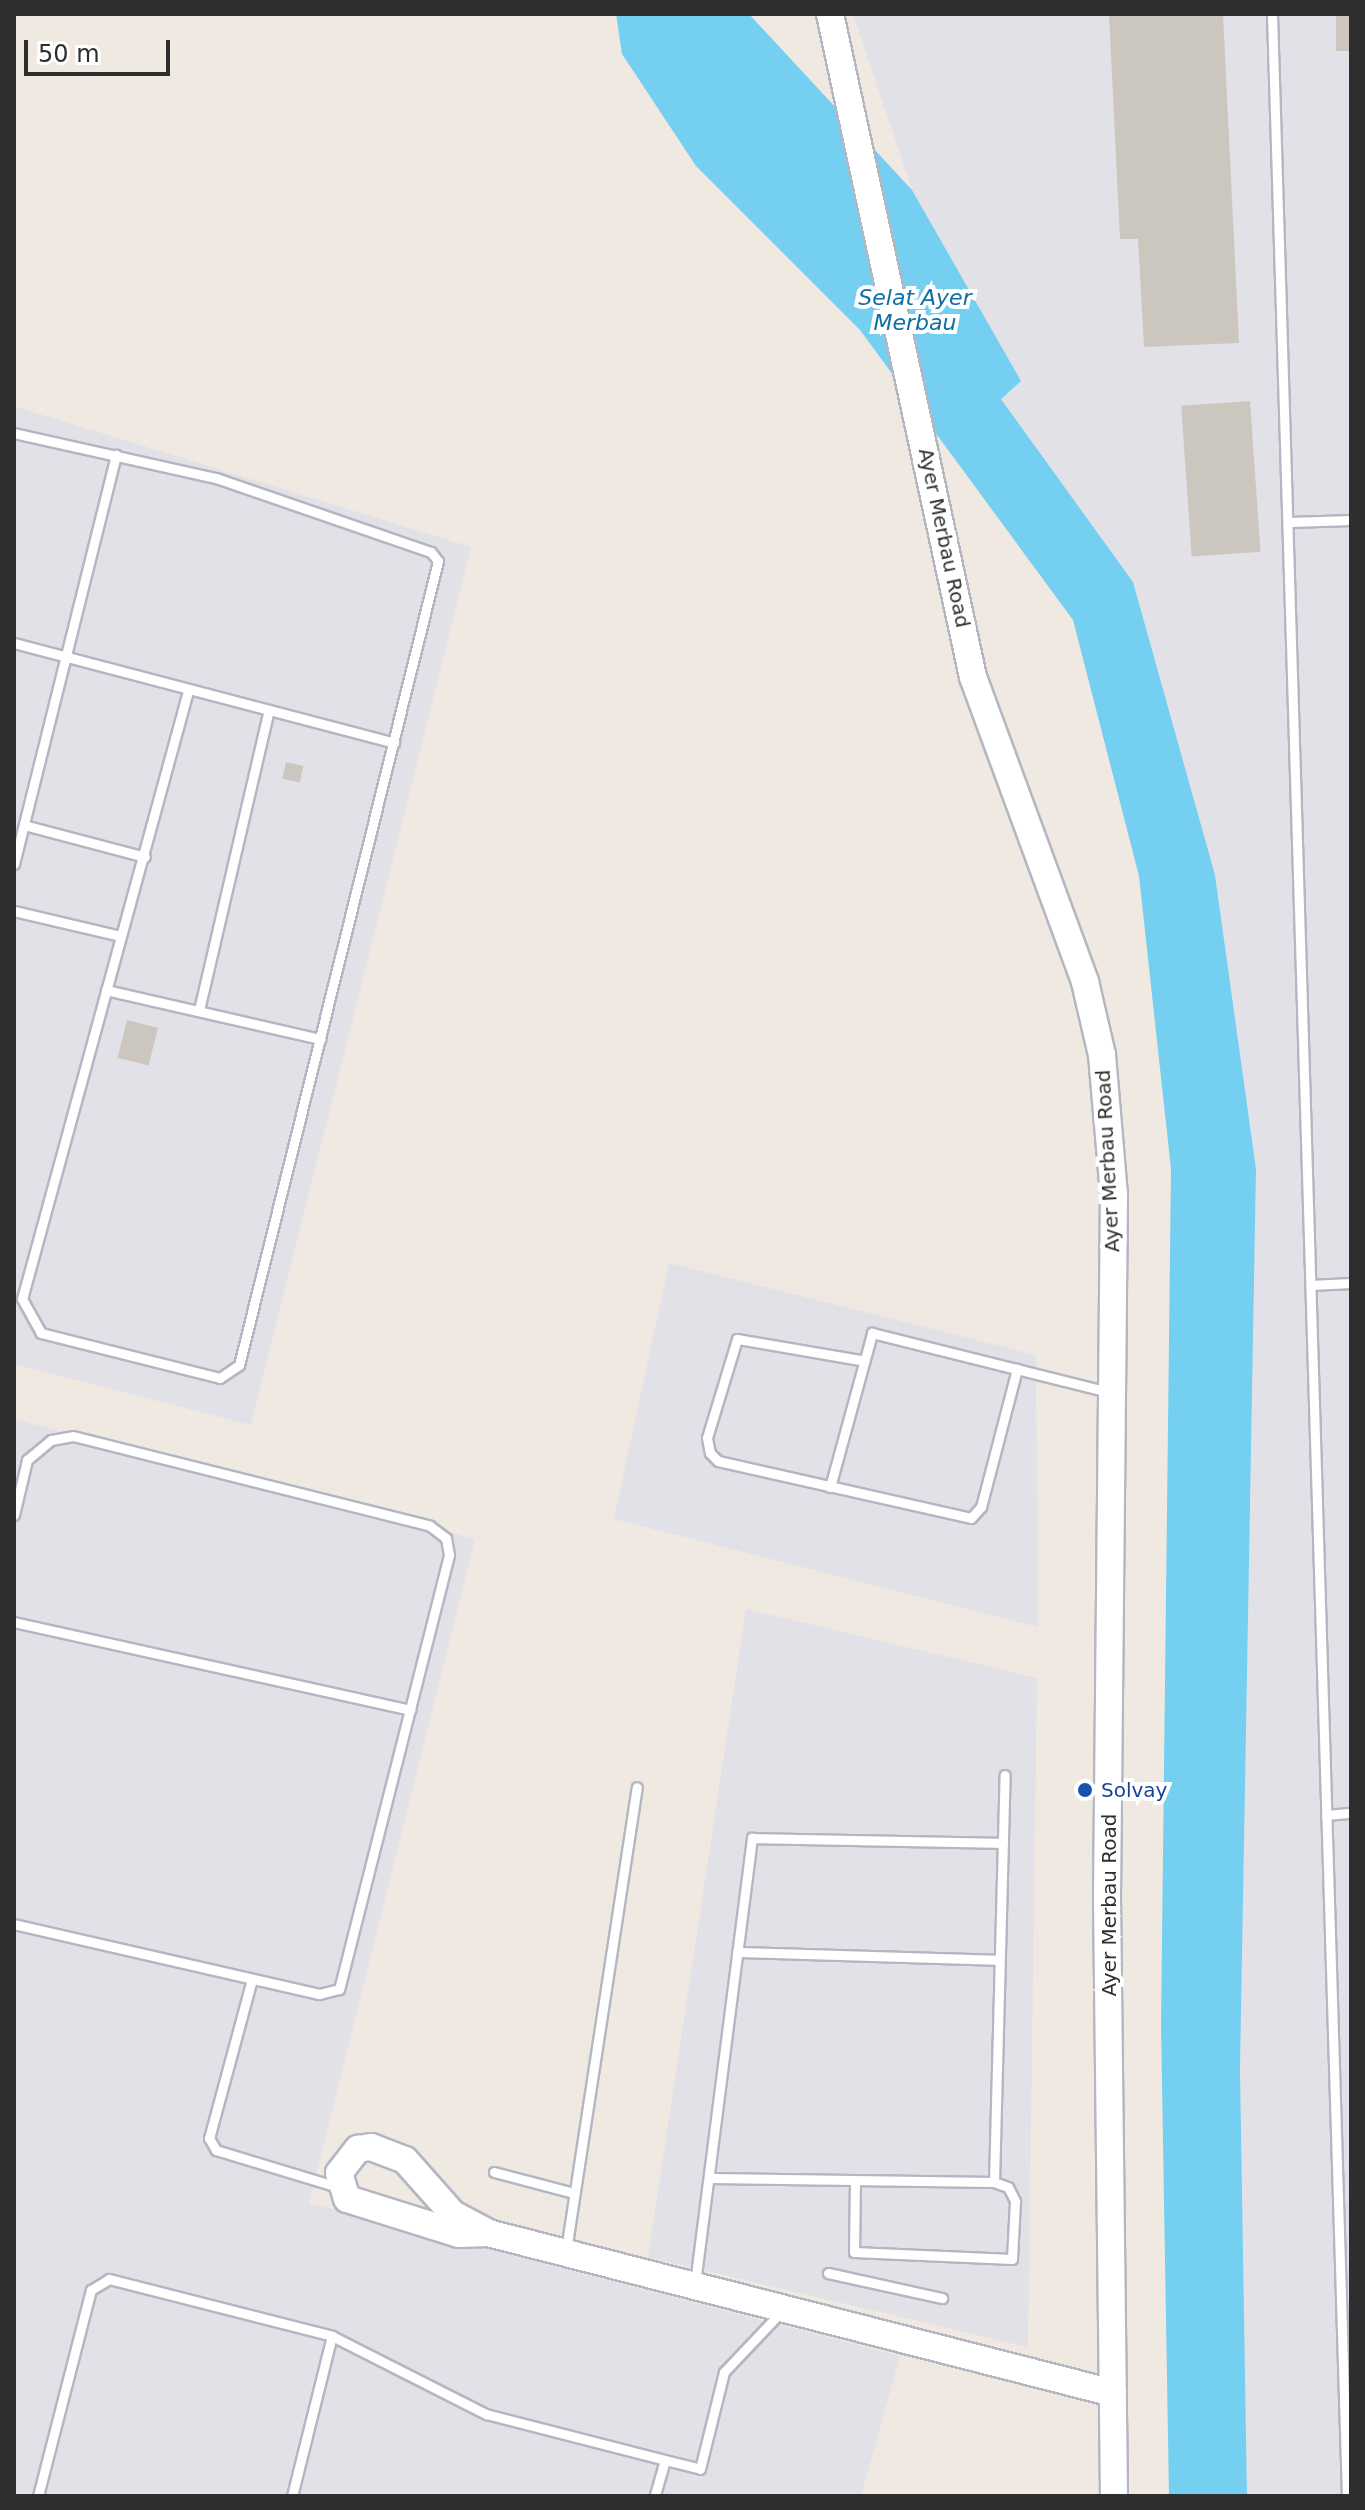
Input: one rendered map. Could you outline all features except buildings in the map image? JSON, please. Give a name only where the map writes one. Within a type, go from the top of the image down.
[{"type":"street","name":"Ayer Merbau Road","points":[[830,14],[967,645],[1097,1023],[1114,1194],[1114,2496]]},
{"type":"street","points":[[488,2233],[459,2234],[347,2199],[338,2187],[348,2157],[371,2147],[405,2160],[453,2214],[488,2233],[1113,2393]]},
{"type":"lane","points":[[1272,14],[1290,522],[1347,2496]]},
{"type":"lane","points":[[14,433],[216,478],[434,554],[438,567],[234,1372],[220,1378],[41,1333],[18,1298],[145,857],[188,691]]},
{"type":"lane","points":[[14,864],[116,455]]},
{"type":"lane","points":[[1290,522],[1351,520]]},
{"type":"lane","points":[[14,643],[394,743]]},
{"type":"lane","points":[[199,1010],[269,710]]},
{"type":"lane","points":[[24,825],[145,857]]},
{"type":"lane","points":[[14,911],[121,936]]},
{"type":"lane","points":[[106,990],[320,1039]]},
{"type":"lane","points":[[1311,1285],[1351,1283]]},
{"type":"lane","points":[[830,1487],[866,1338],[876,1332],[1112,1393]]},
{"type":"lane","points":[[860,1360],[737,1339],[707,1438],[718,1461],[971,1518],[981,1507],[1017,1369]]},
{"type":"lane","points":[[14,1515],[27,1460],[51,1440],[73,1436],[430,1526],[446,1538],[449,1555],[344,1981],[319,1994],[14,1924]]},
{"type":"lane","points":[[14,1622],[410,1710]]},
{"type":"lane","points":[[994,2182],[1005,1775]]},
{"type":"lane","points":[[565,2253],[637,1787]]},
{"type":"lane","points":[[1326,1815],[1351,1813]]},
{"type":"lane","points":[[695,2287],[711,2178],[750,1845],[757,1835],[1003,1843]]},
{"type":"lane","points":[[737,1952],[999,1960]]},
{"type":"lane","points":[[252,1979],[209,2138],[216,2150],[338,2187]]},
{"type":"lane","points":[[494,2172],[574,2193]]},
{"type":"lane","points":[[711,2178],[994,2182],[1008,2187],[1015,2201],[1014,2251],[1004,2263],[854,2252],[855,2182]]},
{"type":"lane","points":[[828,2273],[942,2298]]},
{"type":"lane","points":[[38,2496],[98,2282],[332,2336],[486,2414],[700,2469],[724,2372],[782,2310]]},
{"type":"lane","points":[[292,2496],[332,2336]]},
{"type":"lane","points":[[655,2496],[665,2460]]},
{"type":"shaded area","points":[[853,14],[1351,14],[1351,2496],[1247,2496],[1240,2069],[1256,1169],[1215,875],[1133,582],[1001,398],[1020,380],[912,190]]},
{"type":"shaded area","points":[[14,406],[471,547],[251,1425],[14,1364]]},
{"type":"shaded area","points":[[669,1263],[1036,1355],[1038,1627],[614,1519]]},
{"type":"shaded area","points":[[14,1419],[475,1539],[309,2203],[900,2356],[861,2496],[14,2496]]},
{"type":"shaded area","points":[[746,1609],[1037,1678],[1028,2347],[648,2257]]},
{"type":"water","name":"Selat Ayer Merbau","points":[[616,14],[749,14],[912,190],[1021,381],[1001,399],[1133,582],[1215,875],[1256,1169],[1240,2069],[1247,2496],[1169,2496],[1161,2024],[1171,1169],[1139,876],[1073,620],[860,330],[696,166],[622,54]]},
{"type":"place","name":"Solvay","points":[[1085,1790]]}]
